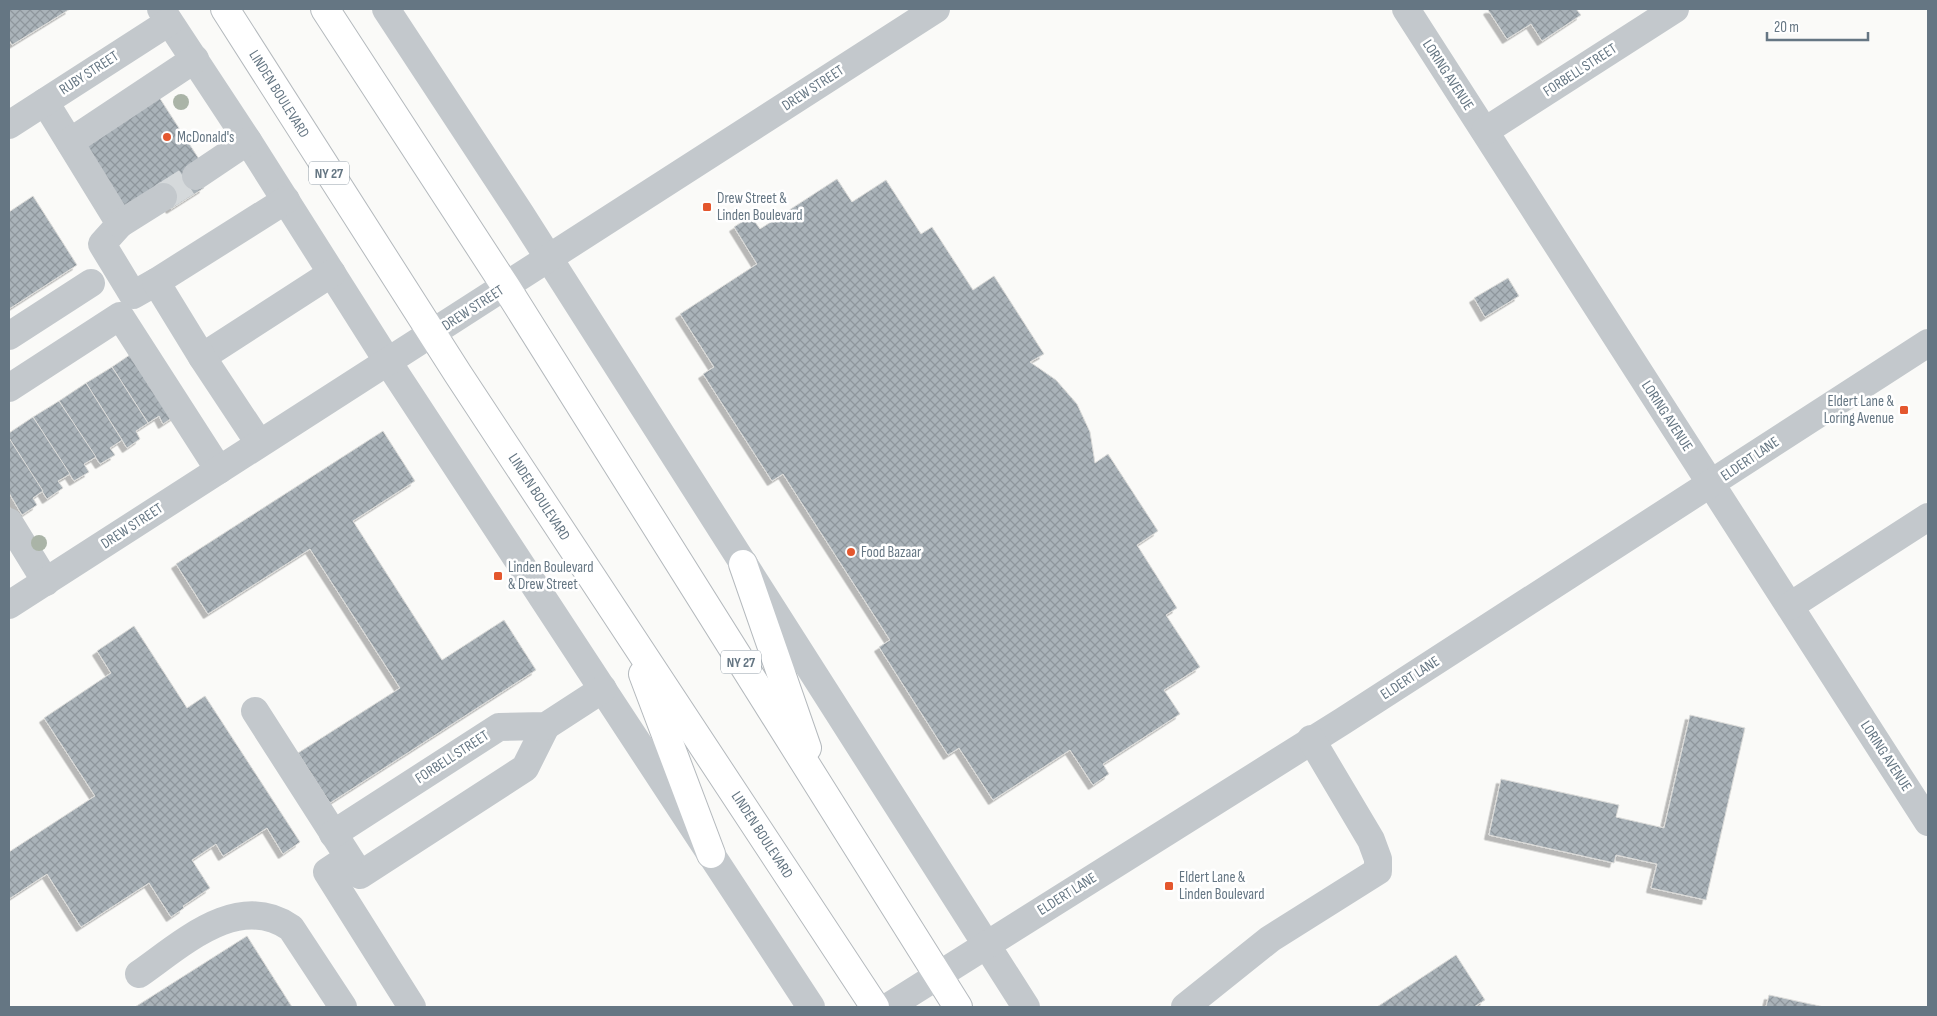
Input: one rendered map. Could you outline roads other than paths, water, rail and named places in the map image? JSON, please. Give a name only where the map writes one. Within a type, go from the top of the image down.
[{"type":"highway","name":"LINDEN BOULEVARD","points":[[225,9],[432,334],[876,1007]]},
{"type":"highway","name":"NY 27","points":[[324,9],[506,286],[958,1007]]},
{"type":"highway","points":[[743,564],[823,794]]},
{"type":"highway","points":[[626,628],[711,854]]},
{"type":"street","points":[[386,9],[1026,1007]]},
{"type":"street","name":"DREW STREET","points":[[9,605],[936,9]]},
{"type":"street","name":"LORING AVENUE","points":[[1406,9],[1790,606],[1924,807]]},
{"type":"street","name":"FORBELL STREET","points":[[1485,131],[1675,9]]},
{"type":"street","points":[[165,15],[286,200],[388,362],[811,1007]]},
{"type":"street","name":"RUBY STREET","points":[[9,125],[45,102],[165,15]]},
{"type":"street","points":[[70,142],[195,59]]},
{"type":"street","points":[[45,102],[120,224]]},
{"type":"street","points":[[196,176],[248,141]]},
{"type":"street","points":[[163,197],[120,224],[102,244],[133,295],[286,200]]},
{"type":"street","points":[[202,357],[332,273]]},
{"type":"street","points":[[9,336],[91,282]]},
{"type":"street","points":[[156,282],[202,357],[259,443]]},
{"type":"street","points":[[9,388],[120,316],[219,470]]},
{"type":"street","name":"ELDERT LANE","points":[[888,1007],[1712,485],[1928,343]]},
{"type":"street","points":[[1790,606],[1928,516]]},
{"type":"street","points":[[9,522],[46,582]]},
{"type":"street","points":[[255,711],[360,875],[525,768],[546,726],[603,689]]},
{"type":"street","name":"FORBELL STREET","points":[[333,834],[499,727],[546,726]]},
{"type":"street","points":[[1185,1007],[1270,939],[1378,871],[1378,859],[1371,840],[1310,739]]},
{"type":"street","points":[[348,858],[327,872],[412,1007]]},
{"type":"street","points":[[139,974],[209,926],[228,919],[265,916],[280,920],[292,928],[343,1007]]},
{"type":"tunnel","points":[[163,197],[196,176]]},
{"type":"place","name":"McDonald's","points":[[167,137]]},
{"type":"place","name":"Drew Street & Linden Boulevard","points":[[707,207]]},
{"type":"place","name":"Eldert Lane & Loring Avenue","points":[[1904,410]]},
{"type":"place","name":"Food Bazaar","points":[[851,552]]},
{"type":"place","name":"Linden Boulevard & Drew Street","points":[[498,576]]},
{"type":"place","name":"Eldert Lane & Linden Boulevard","points":[[1169,886]]}]
